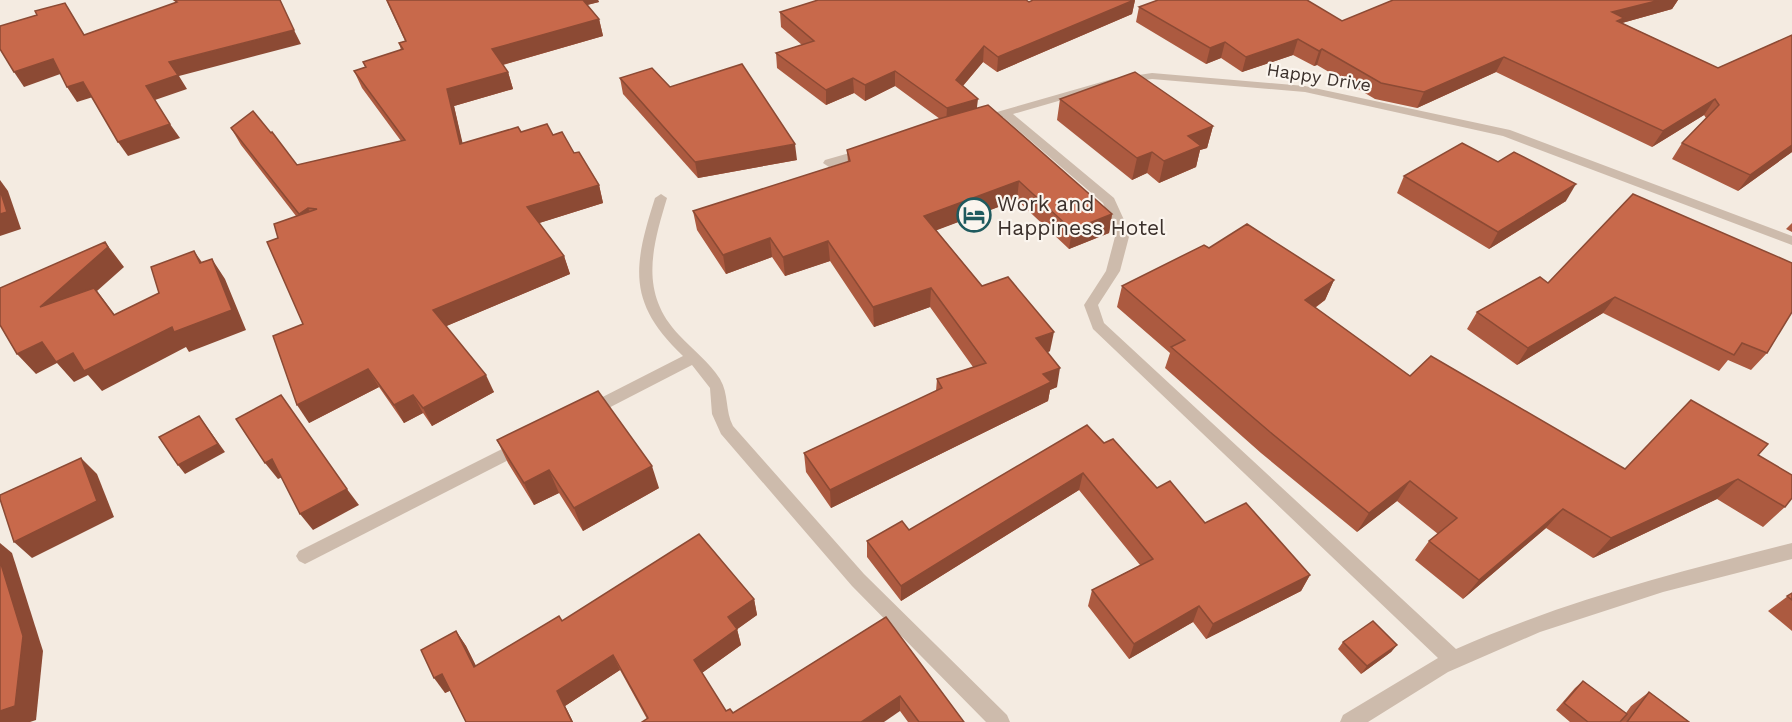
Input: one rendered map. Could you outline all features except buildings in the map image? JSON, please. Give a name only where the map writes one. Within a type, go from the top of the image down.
[{"type":"street","name":"Happy Drive","points":[[972,123],[1116,81],[1152,76],[1305,89],[1506,133],[1792,241]]},
{"type":"street","points":[[1005,113],[1109,201],[1123,233],[1113,271],[1091,305],[1098,325],[1454,660]]},
{"type":"street","points":[[829,163],[884,147]]},
{"type":"street","points":[[661,198],[647,242],[644,279],[650,303],[661,326],[693,358],[717,387],[720,413],[727,430],[858,580],[1000,722]]},
{"type":"street","points":[[578,417],[693,358]]},
{"type":"street","points":[[306,556],[536,438]]},
{"type":"street","points":[[1350,722],[1454,660],[1576,610],[1682,579],[1792,551]]},
{"type":"place","name":"Work and Happiness Hotel","points":[[974,215]]}]
